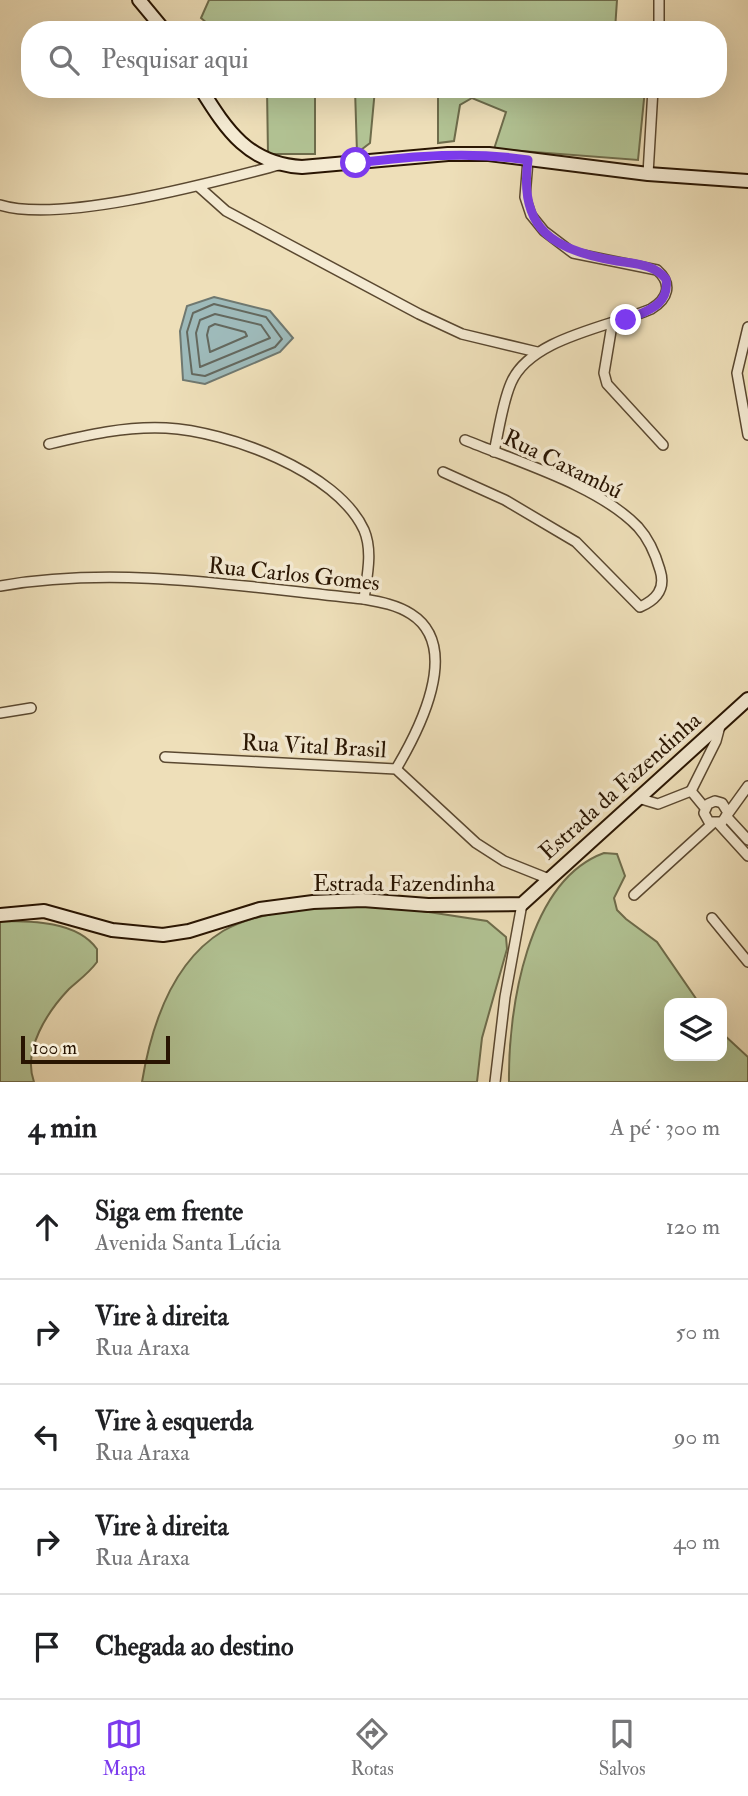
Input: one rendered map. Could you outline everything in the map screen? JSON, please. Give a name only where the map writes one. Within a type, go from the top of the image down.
[{"type":"street","points":[[139,0],[156,21]]},
{"type":"street","points":[[659,0],[659,21]]},
{"type":"street","points":[[207,98],[233,134],[261,158],[279,165]]},
{"type":"street","points":[[648,174],[652,98]]},
{"type":"street","points":[[0,205],[17,210],[45,211],[198,186],[279,165],[356,163],[448,154],[489,154],[648,174],[748,181]]},
{"type":"street","points":[[494,452],[511,383],[537,352],[571,337],[612,325],[660,304],[665,296],[666,279],[657,270],[573,253],[544,231],[531,215],[525,197],[528,160]]},
{"type":"street","points":[[198,186],[226,211],[419,314],[462,334],[537,352]]},
{"type":"street","points":[[612,325],[604,373],[607,384],[663,444]]},
{"type":"street","points":[[748,327],[737,373],[748,435]]},
{"type":"street","points":[[49,444],[108,430],[165,428],[213,435],[279,461],[328,489],[348,505],[358,520],[367,542],[369,562],[364,599]]},
{"type":"street","name":"Rua Caxambú","points":[[443,472],[505,500],[576,542],[640,607],[654,601],[662,587],[661,573],[639,528],[615,509],[580,489],[465,440]]},
{"type":"street","name":"Rua Carlos Gomes","points":[[0,586],[72,578],[160,579],[364,599],[395,606],[414,616],[425,630],[433,656],[433,683],[426,710],[396,769]]},
{"type":"street","name":"Estrada da Fazendinha","points":[[522,904],[748,699]]},
{"type":"street","points":[[0,713],[30,708]]},
{"type":"street","points":[[694,794],[721,722]]},
{"type":"street","name":"Rua Vital Brasil","points":[[165,757],[396,769],[476,843],[504,861],[548,880]]},
{"type":"street","points":[[635,895],[698,837],[716,813],[748,786]]},
{"type":"street","points":[[638,798],[658,804],[694,794]]},
{"type":"street","points":[[694,794],[748,840]]},
{"type":"street","points":[[716,813],[748,856]]},
{"type":"street","name":"Estrada Fazendinha","points":[[0,915],[44,911],[112,930],[163,935],[189,931],[260,909],[313,902],[363,900],[428,905],[522,904]]},
{"type":"street","points":[[495,1082],[505,998],[522,904]]},
{"type":"street","points":[[712,918],[748,962]]},
{"type":"green space","points":[[209,0],[617,0],[616,21],[204,21],[201,18]]},
{"type":"green space","points":[[267,98],[315,98],[315,154],[268,154]]},
{"type":"green space","points":[[355,98],[374,98],[370,143],[357,153]]},
{"type":"green space","points":[[438,98],[472,98],[460,105],[454,141],[438,143]]},
{"type":"green space","points":[[472,98],[644,98],[638,160],[494,149],[506,112]]},
{"type":"green space","points":[[604,853],[617,854],[625,876],[614,898],[617,910],[657,942],[696,998],[664,998],[664,1061],[727,1061],[727,1038],[748,1057],[748,1082],[509,1082],[513,1020],[527,951],[540,919],[557,890],[578,868]]},
{"type":"green space","points":[[370,903],[487,921],[506,937],[507,949],[482,1038],[477,1082],[142,1082],[151,1040],[167,998],[177,978],[205,944],[238,924],[275,913]]},
{"type":"green space","points":[[0,921],[39,922],[66,928],[78,933],[97,949],[97,962],[61,998],[39,1032],[31,1057],[34,1082],[0,1082]]},
{"type":"water","points":[[214,297],[270,311],[293,338],[280,352],[205,384],[183,380],[180,331],[187,306]]},
{"type":"route","points":[[356,163],[448,154],[489,154],[528,160],[524,183],[525,197],[531,215],[544,231],[573,253],[645,266],[657,270],[666,279],[665,296],[660,304],[626,320]]}]
